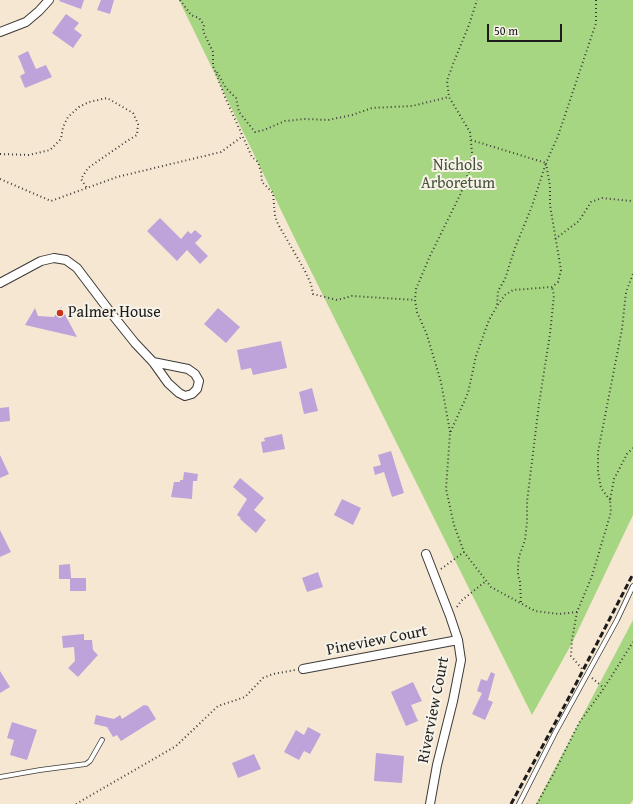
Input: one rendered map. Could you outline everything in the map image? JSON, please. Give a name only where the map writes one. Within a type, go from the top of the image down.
[{"type":"street","points":[[0,32],[26,22],[49,0]]},
{"type":"street","points":[[0,282],[41,261],[54,258],[66,260],[77,268],[135,343],[153,362],[168,383],[179,393],[185,396],[192,394],[197,389],[199,381],[195,374],[188,369],[153,362]]},
{"type":"street","name":"Riverview Court","points":[[426,554],[458,640],[461,660],[437,765],[430,804]]},
{"type":"street","name":"Pineview Court","points":[[302,669],[458,640]]},
{"type":"lane","points":[[519,804],[555,733],[617,620],[633,586]]},
{"type":"lane","points":[[0,777],[86,764],[90,761],[102,740]]},
{"type":"path","points":[[180,0],[191,15],[199,18],[204,25],[203,31],[213,52],[214,66],[225,97],[252,157],[258,162],[262,182],[273,193],[277,220],[305,271],[311,284],[313,294],[337,300],[352,296],[415,300]]},
{"type":"path","points":[[477,0],[447,81],[448,97],[470,132],[472,153],[469,172],[464,186],[430,256],[416,289],[416,312],[427,335],[441,382],[450,433],[446,489],[454,525],[464,552],[491,587],[541,612],[559,614],[577,612]]},
{"type":"path","points":[[497,306],[498,291],[505,279],[546,163],[558,136],[596,23],[596,0]]},
{"type":"path","points":[[214,66],[226,88],[236,98],[239,112],[255,132],[264,130],[285,121],[305,119],[328,120],[352,115],[372,108],[412,106],[448,97]]},
{"type":"path","points":[[0,154],[29,155],[50,150],[61,139],[63,127],[68,117],[79,107],[89,102],[107,98],[133,113],[138,124],[137,135],[88,168],[81,179],[87,188]]},
{"type":"path","points":[[0,178],[52,201],[117,177],[221,152],[243,136]]},
{"type":"path","points":[[471,140],[546,163]]},
{"type":"path","points":[[450,433],[468,393],[476,356],[489,320],[497,306],[505,295],[513,290],[552,287],[558,282],[561,270],[550,205],[550,186],[546,163]]},
{"type":"path","points":[[555,239],[579,220],[591,202],[602,198],[633,200]]},
{"type":"path","points":[[610,500],[601,488],[598,472],[598,452],[622,329],[626,292],[633,274]]},
{"type":"path","points":[[522,603],[518,567],[519,557],[525,540],[527,502],[554,296],[552,287]]},
{"type":"path","points":[[604,688],[571,656],[572,640],[577,612],[592,576],[611,512],[610,500],[614,479],[627,454],[633,448]]},
{"type":"path","points":[[434,575],[464,552]]},
{"type":"path","points":[[450,616],[461,601],[486,581]]},
{"type":"path","points":[[537,804],[579,724],[633,642]]},
{"type":"path","points":[[76,804],[176,746],[218,706],[245,698],[263,678],[273,674],[302,669]]},
{"type":"green space","name":"Nichols Arboretum","points":[[179,0],[633,0],[633,515],[572,643],[532,715],[296,241]]},
{"type":"green space","points":[[633,620],[633,800],[630,804],[536,804]]},
{"type":"building","points":[[84,0],[81,9],[59,1]]},
{"type":"building","points":[[101,0],[114,0],[110,14],[97,10]]},
{"type":"building","points":[[66,14],[79,23],[74,29],[82,35],[73,48],[52,33]]},
{"type":"building","points":[[28,51],[36,69],[46,65],[52,77],[25,88],[20,76],[25,73],[18,56]]},
{"type":"building","points":[[160,218],[181,239],[188,231],[191,234],[195,230],[202,236],[195,243],[208,256],[200,264],[187,250],[177,261],[147,231]]},
{"type":"building","name":"Palmer House","points":[[61,307],[77,337],[25,325],[35,308],[38,316],[54,317]]},
{"type":"building","points":[[218,308],[240,327],[226,343],[204,324]]},
{"type":"building","points":[[281,341],[287,368],[253,375],[251,368],[241,370],[237,350]]},
{"type":"building","points":[[312,388],[318,411],[304,414],[299,392]]},
{"type":"building","points":[[9,407],[10,421],[0,422],[0,408]]},
{"type":"building","points":[[282,434],[285,449],[263,453],[261,442],[265,441],[264,438]]},
{"type":"building","points":[[391,451],[404,493],[392,497],[384,472],[375,475],[373,467],[381,465],[378,455]]},
{"type":"building","points":[[0,455],[9,474],[0,478]]},
{"type":"building","points":[[184,472],[198,474],[197,481],[193,481],[192,499],[171,497],[174,482],[180,482],[180,480],[183,480]]},
{"type":"building","points":[[240,478],[264,498],[254,510],[266,520],[256,533],[237,515],[247,499],[233,487]]},
{"type":"building","points":[[342,499],[361,508],[353,525],[334,515]]},
{"type":"building","points":[[0,530],[11,552],[0,557]]},
{"type":"building","points":[[70,564],[71,578],[86,578],[86,591],[70,591],[70,579],[59,579],[59,565]]},
{"type":"building","points":[[318,572],[323,587],[307,592],[302,578]]},
{"type":"building","points":[[84,634],[84,640],[92,640],[93,650],[98,655],[78,677],[68,668],[75,661],[74,647],[63,648],[62,636]]},
{"type":"building","points":[[0,671],[10,687],[0,693]]},
{"type":"building","points":[[491,672],[495,674],[488,700],[493,702],[485,720],[472,714],[482,693],[477,691],[481,679],[487,681]]},
{"type":"building","points":[[413,682],[422,701],[411,705],[418,721],[406,726],[391,692]]},
{"type":"building","points":[[144,705],[148,706],[156,719],[121,741],[117,735],[113,737],[107,727],[94,724],[96,715],[114,719],[120,715],[122,719]]},
{"type":"building","points":[[12,722],[37,730],[27,760],[10,755],[14,740],[7,738]]},
{"type":"building","points":[[308,727],[321,734],[310,754],[304,751],[299,760],[284,752],[296,730],[304,735]]},
{"type":"building","points":[[376,753],[404,756],[402,783],[374,781]]},
{"type":"building","points":[[254,754],[261,769],[238,778],[232,763]]},
{"type":"railway","points":[[511,804],[566,703],[633,574]]},
{"type":"place","name":"Palmer House","points":[[60,313]]}]
